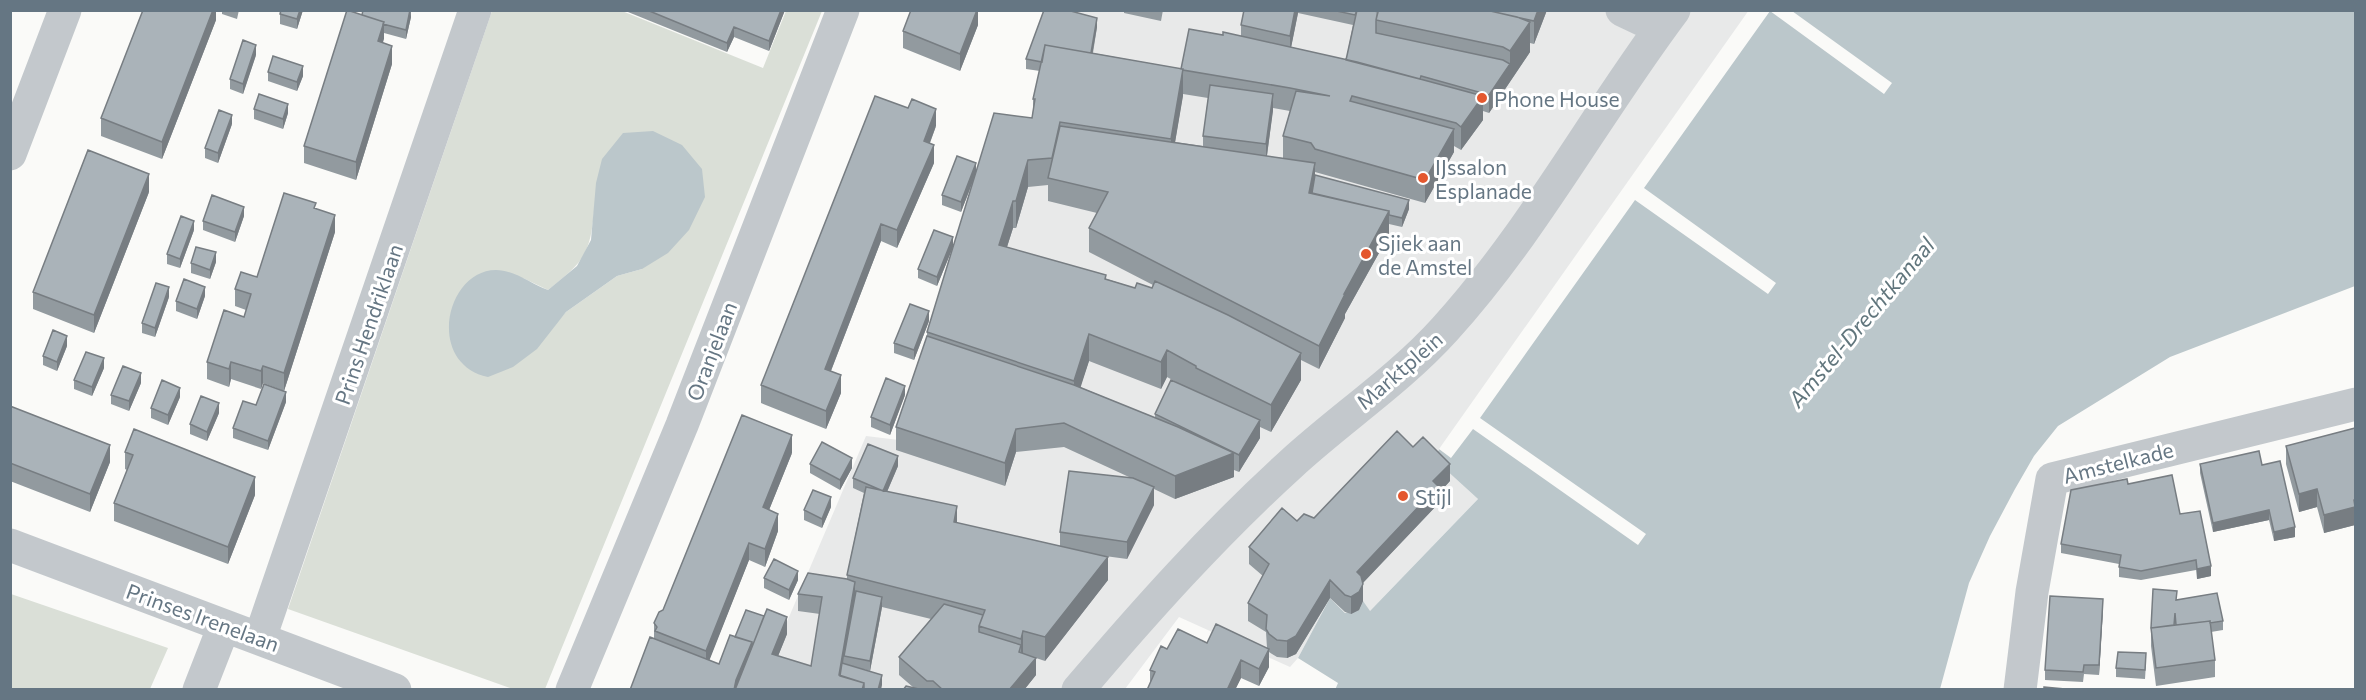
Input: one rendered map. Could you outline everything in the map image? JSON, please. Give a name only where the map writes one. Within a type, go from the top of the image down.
[{"type":"street","points":[[10,154],[65,10]]},
{"type":"street","name":"Prins Hendriklaan","points":[[261,638],[475,10]]},
{"type":"street","name":"Oranjelaan","points":[[572,690],[682,425],[843,10]]},
{"type":"street","points":[[1622,10],[1667,19]]},
{"type":"street","name":"Marktplein","points":[[1078,690],[1151,604],[1232,519],[1334,426],[1408,365],[1451,322],[1509,250],[1667,19]]},
{"type":"street","name":"Amstelkade","points":[[2020,690],[2032,592],[2052,478],[2355,404]]},
{"type":"street","name":"Prinses Irenelaan","points":[[10,544],[261,638],[337,679],[395,690]]},
{"type":"street","points":[[199,690],[225,626]]},
{"type":"shaded area","points":[[492,11],[622,11],[763,68],[786,11],[822,11],[545,689],[513,689],[288,609]],"holes":[[[594,212],[642,269],[617,276],[566,312],[551,329],[523,278],[548,290],[569,273],[587,249]]]},
{"type":"shaded area","points":[[1070,11],[1757,11],[1433,458],[1478,499],[1370,611],[1345,612],[1330,598],[1298,658],[1290,667],[1179,617],[1125,689],[758,690],[866,436],[899,440],[1032,145],[1045,72]]},
{"type":"shaded area","points":[[11,594],[168,648],[150,689],[11,689]]},
{"type":"water","name":"Amstel-Drechtkanaal","points":[[1753,11],[2355,11],[2355,286],[2170,357],[2058,426],[2034,456],[1990,536],[1969,583],[1940,689],[1335,690],[1338,683],[1298,658],[1330,598],[1345,613],[1359,610],[1363,601],[1370,611],[1478,499],[1433,458],[1587,247]]},
{"type":"water","points":[[653,131],[682,145],[702,169],[705,197],[689,230],[668,253],[642,269],[617,276],[566,312],[537,349],[513,367],[488,377],[468,368],[456,354],[450,337],[450,318],[455,300],[465,285],[479,274],[496,270],[516,275],[548,290],[577,266],[591,240],[596,183],[602,159],[623,133]]},
{"type":"pier","points":[[1749,10],[1792,11],[1892,83],[1884,94],[1770,11],[1644,188],[1776,283],[1768,294],[1635,200],[1480,418],[1646,534],[1638,545],[1473,429],[1451,458],[1439,449]]},
{"type":"building","points":[[143,10],[213,10],[162,142],[101,118]]},
{"type":"building","points":[[281,10],[300,10],[297,19],[280,14]]},
{"type":"building","points":[[347,10],[384,22],[378,41],[392,46],[356,162],[304,146]]},
{"type":"building","points":[[363,10],[410,10],[406,30],[362,15]]},
{"type":"building","points":[[647,10],[781,10],[769,41],[734,27],[727,43]]},
{"type":"building","points":[[911,10],[977,10],[960,54],[903,31]]},
{"type":"building","points":[[1044,10],[1067,10],[1097,18],[1091,53],[1045,45],[1042,62],[1026,59]]},
{"type":"building","points":[[1244,10],[1295,10],[1290,36],[1241,25]]},
{"type":"building","points":[[1332,10],[1357,10],[1355,15]]},
{"type":"building","points":[[1357,10],[1378,12],[1376,33],[1503,60],[1510,64],[1489,95],[1421,76],[1420,79],[1346,60]]},
{"type":"building","points":[[1378,10],[1486,10],[1530,22],[1510,51],[1503,47],[1376,20]]},
{"type":"building","points":[[1486,10],[1538,10],[1534,21]]},
{"type":"building","points":[[1189,29],[1223,35],[1223,32],[1357,62],[1483,96],[1461,127],[1456,123],[1352,96],[1350,101],[1454,129],[1425,180],[1315,149],[1311,143],[1283,136],[1296,91],[1330,96],[1183,70],[1181,69]]},
{"type":"building","points":[[243,40],[256,45],[243,84],[230,79]]},
{"type":"building","points":[[1045,45],[1183,69],[1171,139],[1060,122],[1052,158],[1028,160],[1016,201],[1013,201],[999,245],[1106,275],[1105,279],[1135,288],[1137,283],[1152,288],[1155,281],[1301,353],[1271,405],[1196,368],[1167,350],[1161,362],[1089,334],[1074,381],[927,332],[994,113],[1032,118],[1035,99],[1033,99]]},
{"type":"building","points":[[273,56],[303,66],[297,82],[268,72]]},
{"type":"building","points":[[1210,85],[1273,94],[1266,144],[1203,136]]},
{"type":"building","points":[[259,94],[288,104],[283,119],[254,109]]},
{"type":"building","points":[[875,96],[908,108],[912,99],[936,109],[924,141],[934,145],[897,230],[881,224],[825,369],[841,375],[826,411],[761,385]]},
{"type":"building","points":[[219,110],[232,115],[218,153],[205,148]]},
{"type":"building","points":[[1060,126],[1315,163],[1309,193],[1389,211],[1319,346],[1089,228],[1108,192],[1048,178]]},
{"type":"building","points":[[88,150],[149,174],[94,315],[33,292]]},
{"type":"building","points":[[957,156],[976,163],[961,202],[942,195]]},
{"type":"building","points":[[1315,175],[1409,200],[1402,218],[1389,215],[1389,211],[1312,193]]},
{"type":"building","points":[[284,193],[316,203],[314,208],[335,215],[284,373],[263,366],[261,371],[231,362],[229,369],[207,362],[224,310],[244,317],[251,294],[235,289],[241,272],[257,277]]},
{"type":"building","points":[[212,195],[244,207],[235,232],[203,221]]},
{"type":"building","points":[[181,216],[194,221],[180,259],[167,254]]},
{"type":"building","points":[[934,230],[953,237],[937,277],[918,269]]},
{"type":"building","points":[[196,247],[216,252],[210,270],[191,263]]},
{"type":"building","points":[[184,279],[205,287],[197,309],[176,301]]},
{"type":"building","points":[[156,283],[169,287],[155,328],[142,323]]},
{"type":"building","points":[[910,304],[929,311],[914,350],[894,343]]},
{"type":"building","points":[[53,330],[67,336],[57,362],[43,356]]},
{"type":"building","points":[[927,336],[1074,385],[1178,427],[1234,453],[1175,476],[1064,423],[1016,429],[1005,463],[896,427]]},
{"type":"building","points":[[86,352],[104,358],[92,387],[74,380]]},
{"type":"building","points":[[123,366],[141,373],[129,401],[111,395]]},
{"type":"building","points":[[886,378],[905,386],[890,425],[871,417]]},
{"type":"building","points":[[162,380],[180,388],[168,415],[151,408]]},
{"type":"building","points":[[1171,380],[1260,420],[1239,455],[1155,414]]},
{"type":"building","points":[[264,384],[286,392],[268,441],[233,428],[243,401],[256,405]]},
{"type":"building","points":[[201,396],[219,403],[207,432],[190,424]]},
{"type":"building","points":[[10,406],[110,445],[90,494],[10,463]]},
{"type":"building","points":[[742,415],[792,435],[763,507],[778,514],[765,549],[749,543],[706,651],[655,631],[657,627],[654,623],[659,612],[663,610]]},
{"type":"building","points":[[2355,428],[2355,507],[2324,515],[2317,489],[2299,494],[2286,446]]},
{"type":"building","points":[[134,429],[255,477],[228,547],[114,503],[133,455],[125,452]]},
{"type":"building","points":[[1397,431],[1413,447],[1423,437],[1450,464],[1433,481],[1438,486],[1357,572],[1363,584],[1359,592],[1351,597],[1345,595],[1330,580],[1296,636],[1287,641],[1277,640],[1266,629],[1267,615],[1248,603],[1269,564],[1249,547],[1282,508],[1297,521],[1304,514],[1314,518]]},
{"type":"building","points":[[822,442],[852,458],[840,480],[810,464]]},
{"type":"building","points":[[868,444],[898,456],[883,491],[853,478]]},
{"type":"building","points":[[2259,451],[2262,465],[2280,461],[2295,527],[2274,532],[2269,510],[2213,523],[2200,464]]},
{"type":"building","points":[[1069,471],[1133,478],[1154,487],[1127,542],[1060,532]]},
{"type":"building","points":[[2172,475],[2180,514],[2200,511],[2211,566],[2197,569],[2196,560],[2141,571],[2119,567],[2121,555],[2061,544],[2071,490],[2127,479],[2128,484]]},
{"type":"building","points":[[866,487],[957,506],[954,522],[1108,557],[1045,637],[1023,631],[1021,639],[979,626],[985,610],[847,575]]},
{"type":"building","points":[[813,490],[831,497],[822,519],[804,510]]},
{"type":"building","points":[[774,559],[798,571],[789,590],[764,578]]},
{"type":"building","points":[[808,573],[855,582],[839,675],[864,683],[862,690],[735,690],[767,609],[787,617],[772,654],[811,666],[822,597],[798,594]]},
{"type":"building","points":[[2153,589],[2177,591],[2176,600],[2217,593],[2223,621],[2176,625],[2175,613],[2174,625],[2151,628]]},
{"type":"building","points":[[856,591],[882,597],[870,661],[844,656]]},
{"type":"building","points":[[2050,596],[2103,599],[2099,665],[2084,665],[2083,672],[2045,670]]},
{"type":"building","points":[[944,604],[983,615],[979,632],[1021,645],[1019,652],[1036,658],[1009,690],[943,690],[933,681],[927,681],[899,657]]},
{"type":"building","points":[[746,610],[764,616],[752,647],[752,642],[735,637]]},
{"type":"building","points":[[2210,621],[2215,660],[2156,668],[2151,628]]},
{"type":"building","points":[[1216,624],[1269,649],[1259,669],[1241,660],[1227,690],[1147,690],[1155,672],[1150,670],[1161,646],[1167,649],[1178,629],[1207,643]]},
{"type":"building","points":[[730,635],[752,642],[734,690],[630,690],[650,637],[719,664]]},
{"type":"building","points":[[2118,652],[2146,653],[2145,670],[2116,668]]},
{"type":"building","points":[[842,663],[882,675],[878,690],[864,690],[864,683],[840,676]]},
{"type":"building","points":[[906,686],[923,690],[903,690]]},
{"type":"building","points":[[2044,687],[2076,690],[2044,690]]},
{"type":"place","name":"Phone House","points":[[1482,98]]},
{"type":"place","name":"IJssalon Esplanade","points":[[1423,178]]},
{"type":"place","name":"Sjiek aan de Amstel","points":[[1366,254]]},
{"type":"place","name":"Stijl","points":[[1403,496]]}]
